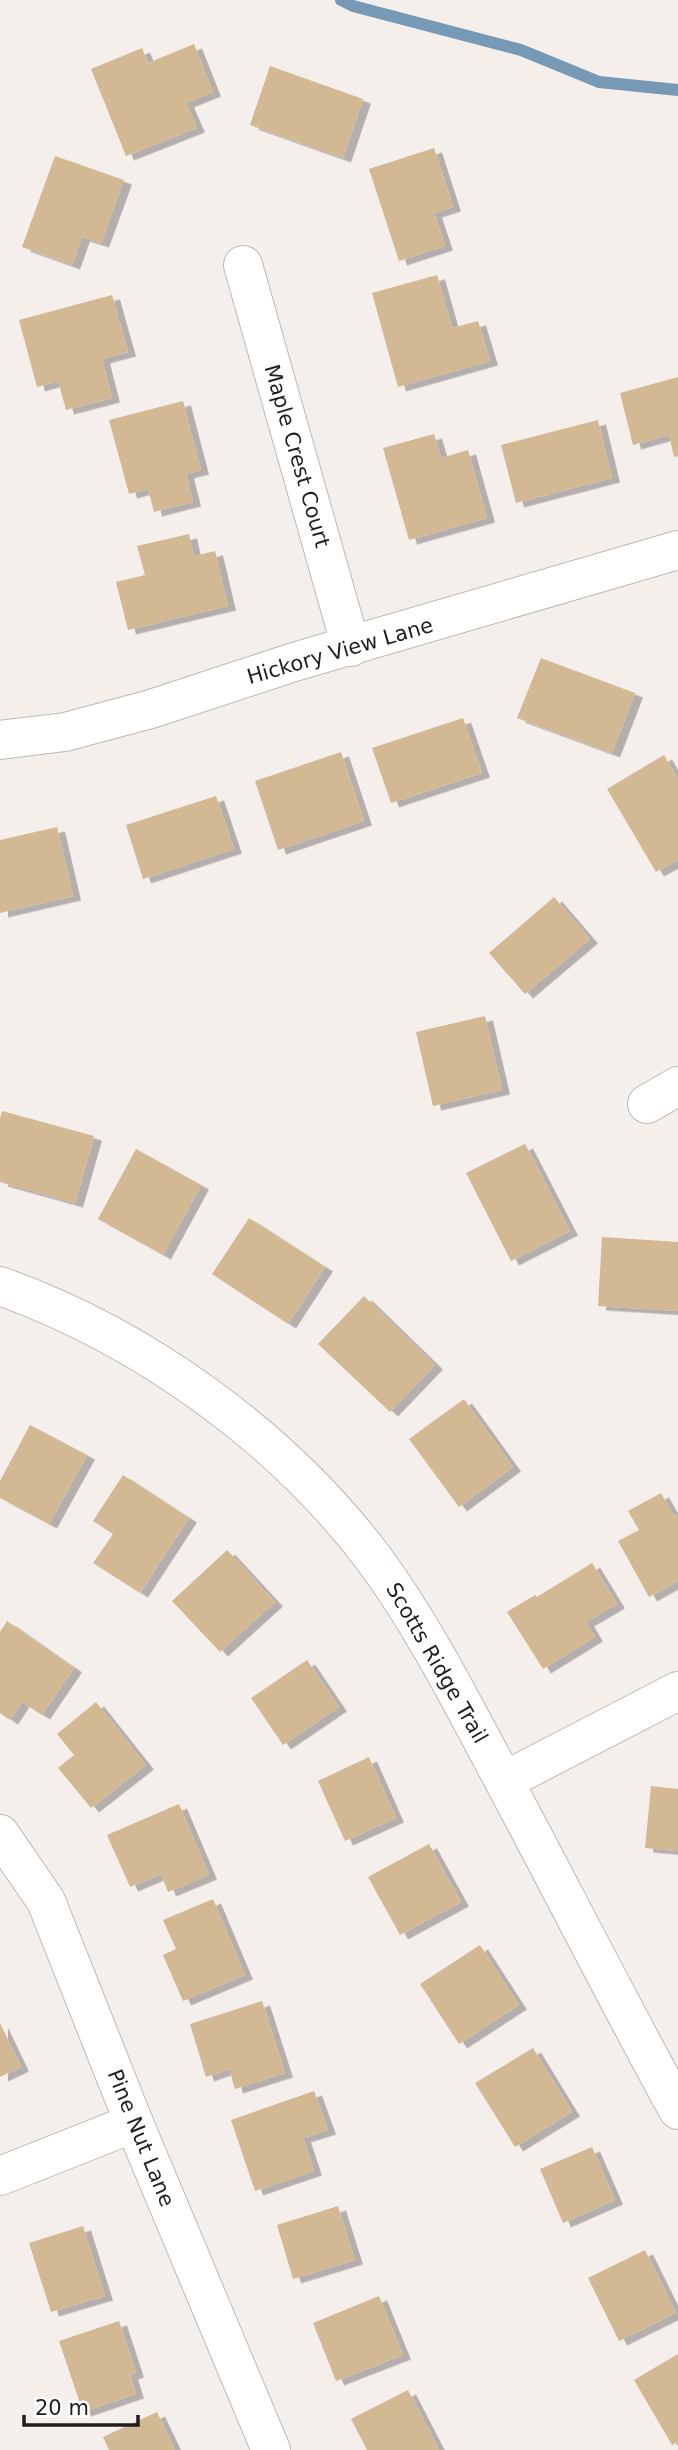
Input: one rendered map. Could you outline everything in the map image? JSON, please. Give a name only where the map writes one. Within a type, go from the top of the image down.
[{"type":"street","name":"Maple Crest Court","points":[[243,265],[351,647]]},
{"type":"street","name":"Hickory View Lane","points":[[0,740],[65,732],[151,709],[295,662],[676,558]]},
{"type":"street","name":"Scotts Ridge Trail","points":[[0,1286],[40,1300],[102,1329],[156,1362],[241,1423],[325,1501],[373,1558],[415,1618],[505,1781],[678,2110]]},
{"type":"street","points":[[505,1781],[678,1691]]},
{"type":"street","name":"Pine Nut Lane","points":[[0,1834],[46,1901],[134,2123],[271,2450]]},
{"type":"street","points":[[0,2176],[134,2123]]},
{"type":"building","points":[[194,44],[213,92],[186,103],[197,128],[126,156],[91,69],[142,48],[148,63]]},
{"type":"building","points":[[270,66],[363,99],[343,158],[250,125]]},
{"type":"building","points":[[434,148],[453,207],[434,213],[445,246],[399,261],[369,169]]},
{"type":"building","points":[[55,156],[124,180],[101,243],[82,237],[72,265],[22,247]]},
{"type":"building","points":[[437,275],[452,328],[478,321],[490,361],[398,387],[372,293]]},
{"type":"building","points":[[112,295],[128,352],[102,359],[112,398],[66,410],[58,381],[37,387],[19,320]]},
{"type":"building","points":[[678,377],[678,456],[674,457],[669,435],[633,445],[620,393]]},
{"type":"building","points":[[183,401],[201,470],[186,474],[193,502],[154,512],[148,489],[129,494],[109,420]]},
{"type":"building","points":[[598,420],[612,478],[516,503],[501,445]]},
{"type":"building","points":[[434,434],[441,458],[468,450],[487,518],[409,540],[383,448]]},
{"type":"building","points":[[189,534],[194,556],[215,551],[228,606],[128,630],[116,582],[145,575],[137,546]]},
{"type":"building","points":[[541,658],[635,693],[612,753],[517,718]]},
{"type":"building","points":[[463,718],[482,773],[391,803],[372,748]]},
{"type":"building","points":[[341,752],[364,821],[278,850],[255,781]]},
{"type":"building","points":[[664,755],[678,779],[678,860],[656,872],[607,789]]},
{"type":"building","points":[[216,796],[234,849],[143,879],[126,825]]},
{"type":"building","points":[[57,827],[73,896],[0,913],[0,840]]},
{"type":"building","points":[[554,897],[590,939],[525,994],[489,953]]},
{"type":"building","points":[[485,1016],[502,1090],[433,1106],[416,1032]]},
{"type":"building","points":[[2,1111],[94,1136],[75,1203],[0,1182]]},
{"type":"building","points":[[525,1144],[570,1231],[511,1261],[466,1173]]},
{"type":"building","points":[[136,1149],[201,1185],[163,1255],[98,1219]]},
{"type":"building","points":[[249,1218],[325,1267],[288,1324],[212,1274]]},
{"type":"building","points":[[602,1237],[678,1242],[678,1311],[598,1306]]},
{"type":"building","points":[[364,1296],[435,1365],[390,1412],[318,1344]]},
{"type":"building","points":[[464,1399],[513,1467],[459,1507],[409,1439]]},
{"type":"building","points":[[30,1425],[87,1455],[49,1524],[0,1498],[0,1481]]},
{"type":"building","points":[[123,1475],[189,1518],[140,1593],[93,1563],[113,1534],[93,1521]]},
{"type":"building","points":[[661,1493],[674,1516],[678,1514],[678,1581],[649,1597],[618,1541],[639,1530],[628,1511]]},
{"type":"building","points":[[227,1550],[275,1602],[220,1652],[172,1601]]},
{"type":"building","points":[[592,1563],[617,1604],[586,1622],[595,1637],[543,1669],[507,1612]]},
{"type":"building","points":[[7,1621],[74,1668],[42,1715],[22,1702],[10,1720],[0,1713],[0,1632]]},
{"type":"building","points":[[307,1660],[339,1707],[283,1745],[251,1698]]},
{"type":"building","points":[[96,1702],[146,1765],[91,1808],[58,1768],[74,1755],[57,1734]]},
{"type":"building","points":[[369,1757],[396,1818],[345,1841],[318,1781]]},
{"type":"building","points":[[651,1786],[678,1789],[678,1851],[645,1848]]},
{"type":"building","points":[[179,1804],[209,1875],[168,1892],[161,1874],[130,1887],[107,1835]]},
{"type":"building","points":[[429,1844],[461,1902],[400,1935],[368,1877]]},
{"type":"building","points":[[213,1899],[245,1975],[183,2001],[163,1955],[176,1949],[163,1920]]},
{"type":"building","points":[[480,1945],[519,2005],[459,2044],[420,1984]]},
{"type":"building","points":[[262,2001],[285,2073],[235,2089],[229,2069],[206,2077],[190,2024]]},
{"type":"building","points":[[0,2023],[21,2067],[0,2077]]},
{"type":"building","points":[[533,2048],[572,2112],[515,2147],[475,2083]]},
{"type":"building","points":[[314,2091],[328,2130],[303,2138],[314,2171],[255,2191],[231,2120]]},
{"type":"building","points":[[592,2147],[615,2200],[563,2223],[540,2169]]},
{"type":"building","points":[[338,2206],[355,2260],[293,2279],[277,2225]]},
{"type":"building","points":[[83,2226],[105,2296],[51,2312],[29,2243]]},
{"type":"building","points":[[645,2250],[676,2313],[619,2341],[588,2278]]},
{"type":"building","points":[[379,2296],[403,2355],[336,2381],[313,2323]]},
{"type":"building","points":[[119,2321],[136,2373],[130,2375],[136,2394],[83,2412],[59,2341]]},
{"type":"building","points":[[678,2354],[678,2442],[672,2445],[634,2380]]},
{"type":"building","points":[[408,2390],[439,2450],[367,2450],[351,2419]]},
{"type":"building","points":[[157,2412],[175,2450],[109,2450],[103,2437]]},
{"type":"waterway","points":[[341,0],[353,6],[521,50],[599,82],[678,90]]}]
